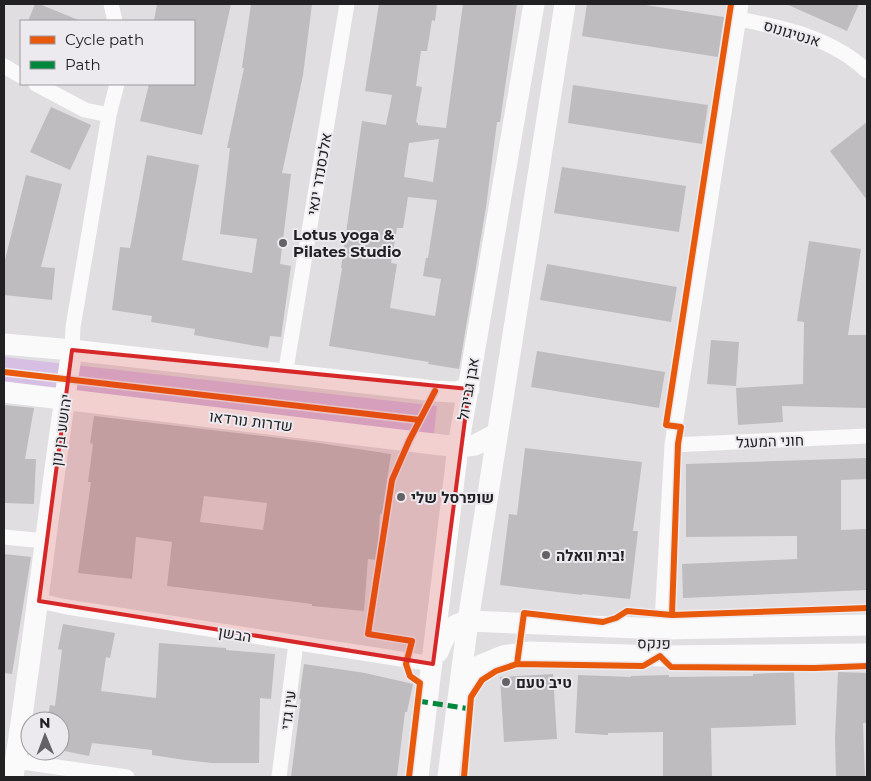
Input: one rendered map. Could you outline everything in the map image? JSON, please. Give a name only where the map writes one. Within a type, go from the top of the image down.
[{"type":"main road","name":"אבן גבירול","points":[[418,777],[458,446],[534,4]]},
{"type":"main road","points":[[448,777],[468,621],[496,434],[565,4]]},
{"type":"main road","points":[[4,344],[445,392],[469,389]]},
{"type":"main road","name":"יהושע בן נון","points":[[14,769],[72,350]]},
{"type":"main road","name":"שדרות נורדאו","points":[[4,392],[458,446],[475,445],[496,434]]},
{"type":"main road","points":[[433,664],[447,632],[453,626],[468,621]]},
{"type":"main road","name":"פנקס","points":[[468,621],[663,629],[867,625]]},
{"type":"main road","name":"פנקס","points":[[458,694],[466,677],[472,670],[490,660],[513,653],[549,652],[660,656],[867,654]]},
{"type":"street","points":[[111,4],[115,20]]},
{"type":"street","name":"אלכסנדר ינאי","points":[[285,375],[347,4]]},
{"type":"street","points":[[660,656],[672,445],[741,4]]},
{"type":"street","name":"אנטיגונוס","points":[[739,19],[788,29],[822,41],[860,64],[867,71]]},
{"type":"street","points":[[4,66],[20,75]]},
{"type":"street","points":[[38,85],[85,110],[109,115]]},
{"type":"street","name":"יהושע בן נון","points":[[72,350],[75,317],[109,115],[117,85]]},
{"type":"street","name":"חוני המעגל","points":[[672,445],[867,436]]},
{"type":"street","points":[[4,537],[45,541]]},
{"type":"street","name":"הבשן","points":[[38,601],[433,664]]},
{"type":"street","name":"עין גדי","points":[[279,777],[296,643]]},
{"type":"street","points":[[14,769],[127,777]]},
{"type":"highlighted area","points":[[72,350],[469,389],[433,664],[39,601]]},
{"type":"shaded area","points":[[4,357],[437,406],[434,434],[4,386]]},
{"type":"building","points":[[35,4],[39,4],[79,20],[28,20]]},
{"type":"building","points":[[157,4],[231,4],[202,135],[140,121],[149,85],[195,85],[195,20],[154,20]]},
{"type":"building","points":[[251,4],[312,4],[303,75],[282,173],[291,174],[280,264],[291,266],[281,337],[270,336],[268,348],[194,335],[195,329],[151,322],[152,316],[112,310],[120,247],[130,248],[147,155],[199,165],[182,260],[252,273],[257,239],[220,234],[230,148],[227,148],[244,68],[242,68]]},
{"type":"building","points":[[379,4],[437,4],[435,21],[432,20],[427,51],[421,51],[416,86],[422,87],[416,122],[418,125],[446,128],[463,4],[517,4],[500,122],[497,122],[486,207],[459,369],[428,364],[429,362],[329,346],[342,268],[362,121],[386,125],[392,95],[365,91]],"holes":[[[439,139],[433,182],[404,177],[409,143]],[[408,197],[437,200],[428,258],[426,258],[423,276],[441,279],[435,316],[390,308],[397,264],[391,263],[397,228],[403,228]]]},
{"type":"building","points":[[587,4],[639,4],[724,17],[718,57],[582,36]]},
{"type":"building","points":[[786,4],[859,4],[847,31]]},
{"type":"building","points":[[573,85],[708,105],[702,144],[568,123]]},
{"type":"building","points":[[51,107],[91,125],[70,170],[30,152]]},
{"type":"building","points":[[867,122],[867,200],[830,151]]},
{"type":"building","points":[[562,167],[686,186],[679,232],[554,213]]},
{"type":"building","points":[[26,175],[62,184],[41,267],[55,268],[52,300],[4,295],[4,264]]},
{"type":"building","points":[[809,241],[861,249],[848,335],[867,335],[866,408],[782,406],[783,422],[738,425],[736,388],[803,384],[804,322],[797,321]]},
{"type":"building","points":[[547,264],[677,287],[671,322],[540,300]]},
{"type":"building","points":[[711,340],[739,342],[736,386],[707,384]]},
{"type":"building","points":[[537,351],[665,372],[659,408],[531,387]]},
{"type":"building","points":[[4,405],[34,408],[25,459],[36,459],[34,504],[4,503]]},
{"type":"building","points":[[94,416],[312,442],[391,454],[382,514],[380,514],[377,560],[368,559],[364,611],[312,606],[312,604],[167,586],[172,542],[136,537],[132,579],[78,573],[91,482],[88,482],[93,444],[90,443]],"holes":[[[204,496],[267,503],[263,530],[200,522]]]},
{"type":"building","points":[[525,448],[642,462],[633,531],[638,531],[630,599],[500,585],[509,514],[517,515]]},
{"type":"building","points":[[867,458],[867,479],[841,480],[841,530],[867,529],[867,590],[683,598],[682,564],[797,559],[797,536],[686,537],[686,464]]},
{"type":"building","points":[[4,554],[31,557],[12,674],[4,673]]},
{"type":"building","points":[[63,624],[115,633],[110,658],[106,657],[101,691],[156,698],[159,643],[275,654],[271,699],[260,698],[259,763],[212,763],[185,760],[152,755],[152,750],[92,743],[89,756],[70,752],[70,711],[49,711],[50,705],[55,706],[62,650],[58,649]]},
{"type":"building","points":[[304,664],[365,673],[413,684],[407,712],[405,712],[397,777],[291,777]]},
{"type":"building","points":[[794,672],[796,725],[711,728],[712,777],[663,777],[663,732],[608,733],[608,735],[575,733],[578,675],[631,677],[669,675],[669,677],[753,676],[753,674]]},
{"type":"building","points":[[838,672],[867,673],[867,723],[863,723],[865,777],[836,777],[835,738]]},
{"type":"building","points":[[553,674],[557,739],[504,742],[500,677]]},
{"type":"marked path","points":[[418,701],[470,709]]},
{"type":"cycle path","points":[[672,615],[678,444],[681,427],[666,425],[731,4]]},
{"type":"cycle path","points":[[4,372],[420,420]]},
{"type":"cycle path","points":[[409,777],[420,683],[410,676],[406,664],[412,641],[368,634],[392,480],[409,441],[435,391]]},
{"type":"cycle path","points":[[517,664],[524,613],[603,622],[616,618],[627,611],[672,615],[867,608]]},
{"type":"cycle path","points":[[464,777],[471,697],[482,680],[496,671],[517,664],[643,666],[660,656],[671,667],[815,668],[867,666]]},
{"type":"place","name":"Lotus yoga & Pilates Studio","points":[[283,243]]},
{"type":"place","name":"שופרסל שלי","points":[[401,497]]},
{"type":"place","name":"בית וואלה!","points":[[546,555]]},
{"type":"place","name":"טיב טעם","points":[[506,682]]}]
